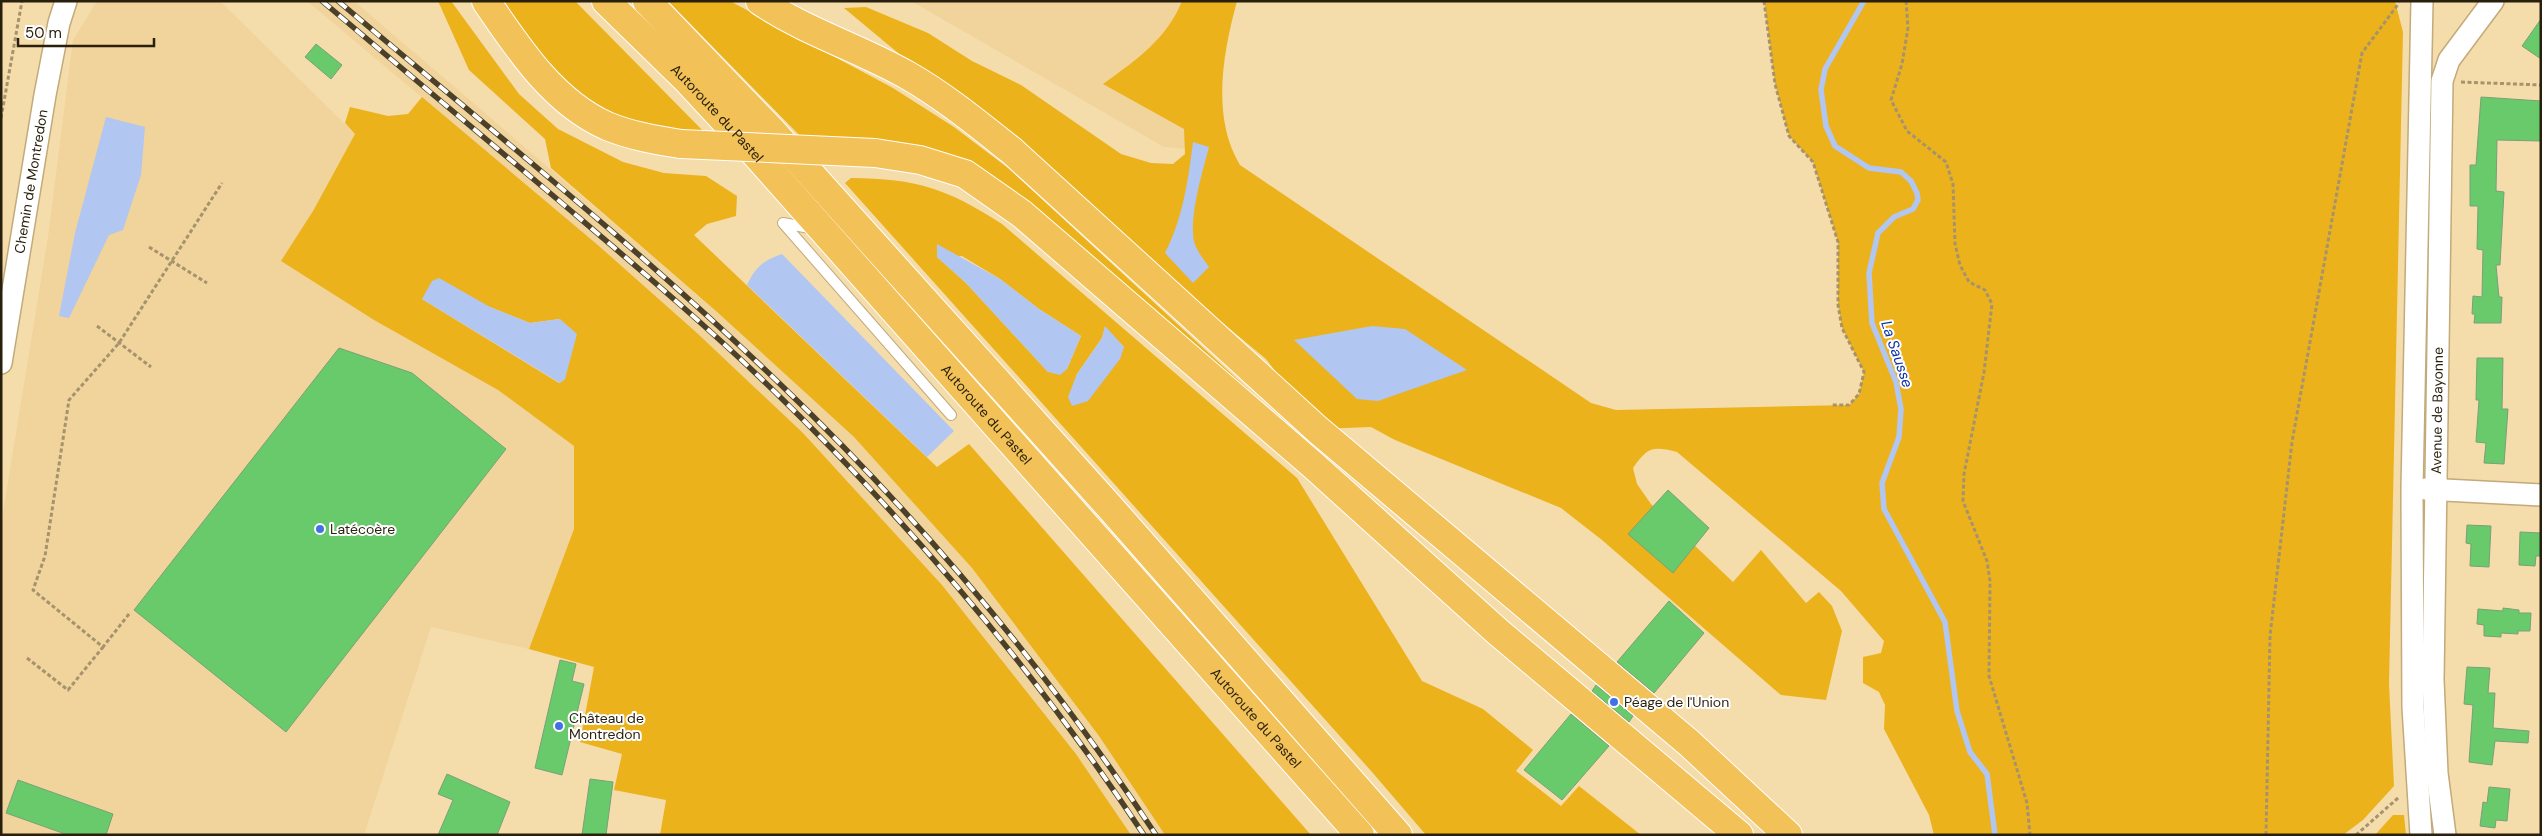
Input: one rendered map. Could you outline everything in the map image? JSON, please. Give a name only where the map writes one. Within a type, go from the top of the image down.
[{"type":"highway","points":[[486,1],[512,39],[558,93],[580,110],[606,125],[643,138],[681,144],[875,152],[920,160],[965,174],[1022,214],[1314,466],[1498,632],[1739,835]]},
{"type":"highway","name":"Autoroute du Pastel","points":[[606,1],[688,80],[1091,529],[1360,835]]},
{"type":"highway","name":"Autoroute du Pastel","points":[[647,1],[772,130],[1108,506],[1398,835]]},
{"type":"highway","points":[[760,1],[786,19],[906,75],[964,113],[1012,151],[1318,430],[1689,743],[1788,835]]},
{"type":"street","name":"Chemin de Montredon","points":[[1,363],[45,95],[59,23],[66,1]]},
{"type":"street","name":"Avenue de Bayonne","points":[[2421,835],[2413,707],[2412,489],[2422,1]]},
{"type":"street","name":"Avenue de Bayonne","points":[[2445,835],[2437,773],[2433,680],[2442,81],[2448,60],[2493,1]]},
{"type":"street","points":[[2412,489],[2437,488],[2541,495]]},
{"type":"lane","points":[[823,231],[783,223],[951,415]]},
{"type":"path","points":[[1,118],[22,1]]},
{"type":"path","points":[[1764,1],[1775,84],[1789,136],[1813,162],[1823,191],[1838,242],[1840,261],[1838,305],[1842,328],[1864,372],[1859,394],[1850,405],[1832,405]]},
{"type":"path","points":[[1906,1],[1908,28],[1902,64],[1891,100],[1907,131],[1946,162],[1953,184],[1955,244],[1960,265],[1969,282],[1985,290],[1992,304],[1984,372],[1964,474],[1963,501],[1987,560],[1990,581],[1989,676],[2027,803],[2030,835]]},
{"type":"path","points":[[2266,835],[2270,636],[2292,442],[2362,53],[2399,4]]},
{"type":"path","points":[[2442,81],[2541,85]]},
{"type":"path","points":[[103,647],[33,590],[45,556],[69,400],[119,342],[222,183]]},
{"type":"path","points":[[149,247],[207,283]]},
{"type":"path","points":[[97,326],[151,367]]},
{"type":"path","points":[[27,658],[68,690],[129,614]]},
{"type":"path","points":[[2356,835],[2402,794]]},
{"type":"path","points":[[2365,835],[2366,828]]},
{"type":"shaded area","points":[[97,1],[220,1],[355,134],[313,211],[282,261],[374,320],[498,390],[574,446],[574,529],[529,649],[431,627],[364,835],[1,835],[1,525],[48,237],[73,40]]},
{"type":"shaded area","points":[[307,1],[354,1],[716,311],[854,437],[972,568],[1099,736],[1165,835],[1131,835],[1076,754],[942,585],[803,433],[697,333],[599,246]]},
{"type":"shaded area","points":[[438,1],[451,1],[519,94],[558,129],[623,162],[664,173],[706,176],[737,196],[736,216],[707,224],[694,235],[937,467],[969,444],[1311,835],[1165,835],[1099,736],[972,568],[854,437],[716,311],[551,168],[545,139],[469,70]]},
{"type":"shaded area","points":[[497,1],[575,1],[708,136],[633,128],[567,90]]},
{"type":"shaded area","points":[[668,1],[730,1],[893,88],[954,127],[1008,168],[1325,460],[919,151],[899,142],[803,139]]},
{"type":"shaded area","points":[[911,1],[1191,1],[1200,150],[1164,147]]},
{"type":"shaded area","points":[[1182,1],[1237,1],[1227,42],[1222,84],[1225,126],[1231,146],[1240,165],[1591,403],[1616,410],[1849,405],[1859,394],[1864,372],[1842,328],[1838,305],[1838,242],[1813,162],[1789,136],[1775,84],[1764,1],[2395,1],[2403,32],[2389,684],[2394,786],[2363,820],[2343,835],[1934,835],[1929,815],[1884,729],[1885,705],[1879,692],[1863,683],[1863,657],[1881,653],[1884,641],[1841,591],[1677,452],[1662,449],[1651,450],[1633,468],[1637,484],[1651,504],[1733,582],[1761,550],[1806,603],[1819,592],[1832,606],[1842,631],[1826,700],[1781,695],[1602,540],[1561,508],[1395,440],[1371,427],[1319,429],[1266,359],[844,8],[866,7],[928,33],[972,61],[1021,85],[1121,154],[1151,163],[1173,164],[1185,154],[1184,129],[1103,84],[1138,58],[1159,38],[1176,15]]},
{"type":"shaded area","points":[[422,97],[599,246],[697,333],[803,433],[942,585],[1076,754],[1131,835],[660,835],[666,800],[614,790],[622,754],[580,742],[594,667],[529,649],[574,529],[574,446],[498,390],[374,320],[281,261],[313,211],[355,134],[345,123],[350,107],[388,116],[408,114]],"holes":[[[422,299],[490,307],[530,323],[560,319],[565,379],[559,383]]]},
{"type":"shaded area","points":[[851,178],[874,179],[931,188],[964,202],[1002,224],[1297,478],[1422,681],[1483,709],[1533,750],[1516,771],[1561,806],[1579,786],[1641,835],[1426,835],[1372,772],[845,183]],"holes":[[[962,256],[1000,279],[1039,309],[1081,336],[1067,369],[1048,372],[966,283],[937,257]],[[1105,327],[1124,347],[1069,397],[1077,374],[1102,338]]]},
{"type":"shaded area","points":[[2393,815],[2404,815],[2406,835],[2375,835]]},
{"type":"water","points":[[106,117],[145,127],[141,175],[123,230],[109,235],[69,318],[59,316],[75,233]]},
{"type":"water","points":[[1193,142],[1209,147],[1196,198],[1193,238],[1200,255],[1209,267],[1193,283],[1165,253],[1180,213],[1187,185]]},
{"type":"water","points":[[937,244],[1000,279],[1039,309],[1081,336],[1067,369],[1060,375],[1048,372],[966,283],[937,257]]},
{"type":"water","points":[[782,254],[954,431],[927,457],[747,285],[753,273],[761,265]]},
{"type":"water","points":[[439,278],[490,307],[530,323],[560,319],[577,334],[565,379],[560,383],[422,299],[432,281]]},
{"type":"water","points":[[1105,326],[1124,347],[1120,359],[1088,401],[1072,406],[1068,397],[1077,374],[1102,338]]},
{"type":"water","points":[[1372,326],[1405,329],[1467,370],[1378,401],[1357,399],[1294,340]]},
{"type":"building","points":[[2541,19],[2541,59],[2522,46]]},
{"type":"building","points":[[316,44],[342,65],[331,79],[305,57]]},
{"type":"building","points":[[2481,97],[2541,101],[2541,141],[2497,140],[2496,191],[2504,192],[2500,265],[2496,265],[2499,297],[2502,297],[2501,323],[2474,323],[2475,314],[2472,314],[2473,296],[2482,297],[2483,250],[2477,249],[2478,206],[2470,206],[2470,165],[2476,165]]},
{"type":"building","name":"Latécoère","points":[[339,348],[412,373],[506,449],[286,732],[134,610]]},
{"type":"building","points":[[2477,358],[2503,358],[2502,409],[2508,409],[2504,464],[2484,463],[2486,443],[2476,442],[2479,400],[2476,400]]},
{"type":"building","points":[[1668,490],[1709,528],[1673,573],[1628,534]]},
{"type":"building","points":[[2467,525],[2491,526],[2489,567],[2470,566],[2471,544],[2466,543]]},
{"type":"building","points":[[2520,532],[2541,533],[2541,556],[2536,556],[2535,566],[2519,565]]},
{"type":"building","points":[[1669,601],[1704,633],[1654,693],[1617,662]]},
{"type":"building","points":[[2503,608],[2519,610],[2519,613],[2531,613],[2530,631],[2518,631],[2518,634],[2501,633],[2501,637],[2484,636],[2484,625],[2477,624],[2478,609],[2503,611]]},
{"type":"building","name":"Château de Montredon","points":[[560,660],[576,664],[572,681],[584,684],[562,775],[535,768]]},
{"type":"building","points":[[2467,667],[2490,668],[2488,693],[2495,693],[2493,728],[2529,731],[2528,743],[2495,741],[2492,765],[2469,762],[2473,705],[2464,704]]},
{"type":"building","points":[[1596,685],[1633,716],[1629,722],[1592,691]]},
{"type":"building","points":[[1571,714],[1609,746],[1562,800],[1524,770]]},
{"type":"building","points":[[447,774],[510,802],[497,835],[438,835],[453,800],[438,794]]},
{"type":"building","points":[[590,779],[613,782],[606,835],[582,835]]},
{"type":"building","points":[[18,780],[113,814],[106,835],[68,835],[6,813]]},
{"type":"building","points":[[2489,787],[2510,789],[2507,821],[2496,820],[2495,828],[2480,826],[2483,802],[2487,803]]},
{"type":"waterway","name":"La Sausse","points":[[1864,1],[1825,69],[1821,90],[1826,126],[1835,146],[1869,168],[1901,172],[1911,181],[1917,193],[1918,200],[1913,209],[1894,217],[1878,233],[1869,273],[1872,323],[1896,382],[1901,409],[1899,437],[1882,483],[1884,509],[1945,622],[1957,711],[1970,752],[1987,774],[1995,835]]},
{"type":"railway","points":[[322,1],[667,294],[748,366],[825,442],[924,548],[1017,659],[1103,775],[1144,835]]},
{"type":"railway","points":[[338,1],[562,188],[672,284],[832,435],[932,543],[1027,656],[1072,714],[1156,835]]},
{"type":"place","name":"Latécoère","points":[[320,529]]},
{"type":"place","name":"Péage de l'Union","points":[[1614,702]]},
{"type":"place","name":"Château de Montredon","points":[[559,726]]}]
